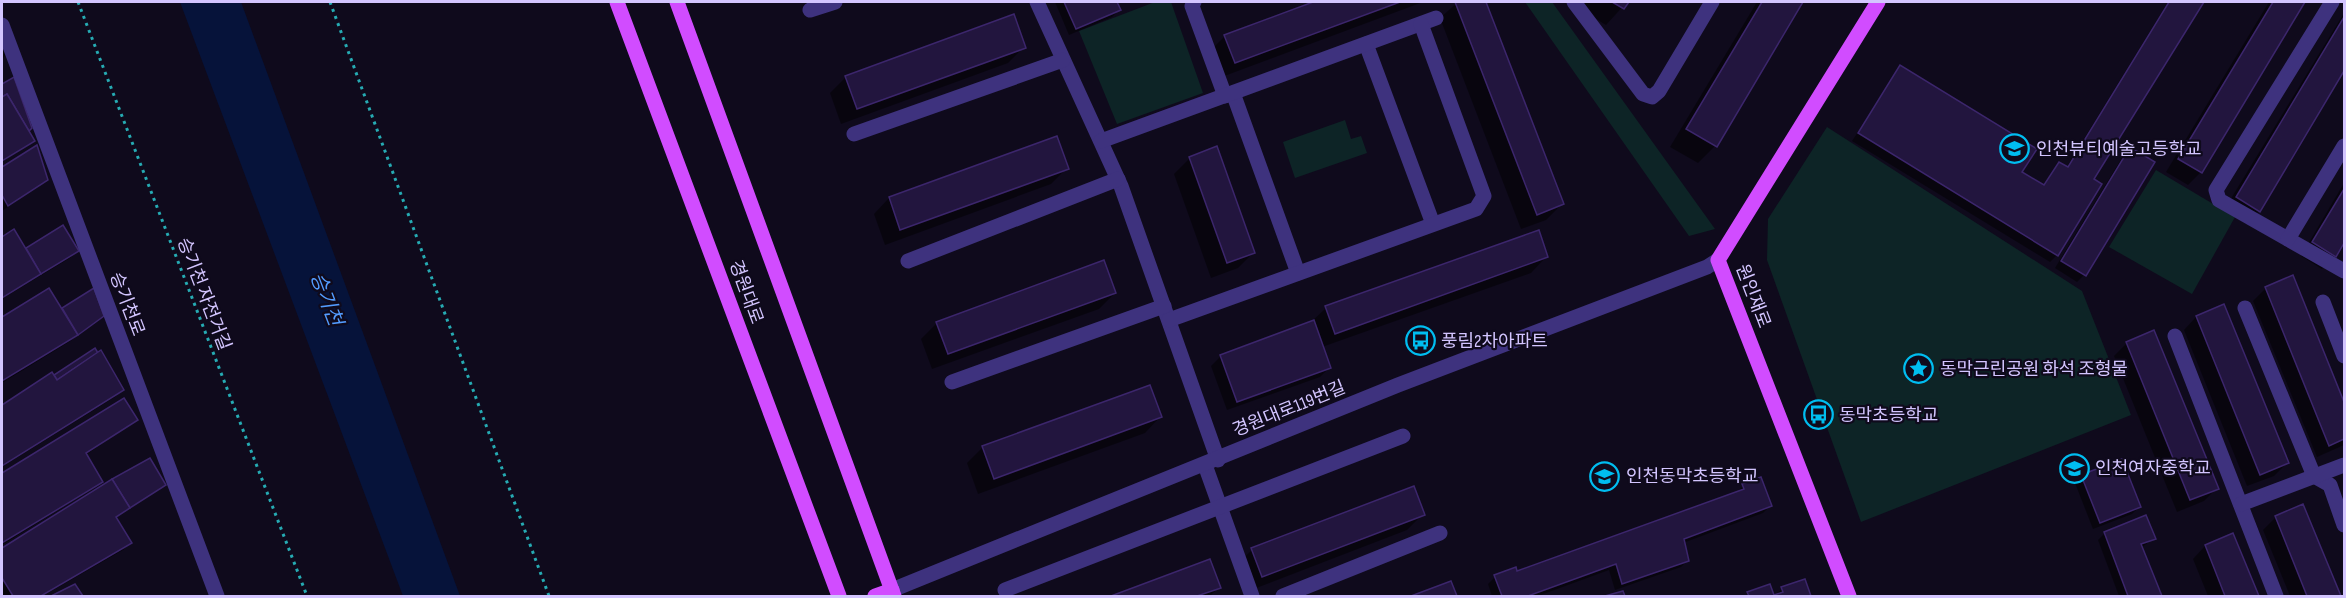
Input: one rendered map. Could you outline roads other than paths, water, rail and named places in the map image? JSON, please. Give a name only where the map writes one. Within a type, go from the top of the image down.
[{"type":"main road","name":"경원대로","points":[[617,2],[838,597]]},
{"type":"main road","name":"경원대로","points":[[677,2],[893,593]]},
{"type":"main road","name":"원인재로","points":[[1849,597],[1718,260],[1878,2]]},
{"type":"main road","name":"경원대로119번길","points":[[875,597],[893,593]]},
{"type":"street","points":[[810,10],[835,2]]},
{"type":"street","points":[[1037,2],[1118,179],[1166,313],[1211,462],[1220,508],[1252,597]]},
{"type":"street","points":[[1194,2],[1192,6],[1298,273]]},
{"type":"street","points":[[1574,2],[1643,94],[1652,97],[1659,91],[1712,2]]},
{"type":"street","points":[[2332,2],[2216,190],[2219,200],[2344,271]]},
{"type":"street","points":[[1101,141],[1436,18]]},
{"type":"street","points":[[952,382],[1298,273],[1476,209],[1484,196],[1420,24]]},
{"type":"street","name":"승기천로","points":[[2,25],[217,597]]},
{"type":"street","points":[[1366,44],[1433,224]]},
{"type":"street","points":[[854,134],[1063,60]]},
{"type":"street","points":[[2288,239],[2344,146]]},
{"type":"street","points":[[908,261],[1118,179]]},
{"type":"street","name":"경원대로119번길","points":[[893,593],[1398,385],[1707,267],[1718,260]]},
{"type":"street","points":[[2323,302],[2344,356]]},
{"type":"street","points":[[2245,308],[2314,476],[2330,485],[2344,525]]},
{"type":"street","points":[[2175,336],[2276,597]]},
{"type":"street","points":[[1005,590],[1403,436]]},
{"type":"street","points":[[2241,504],[2344,465]]},
{"type":"street","points":[[1283,597],[1440,533]]},
{"type":"water","name":"승기천","points":[[180,2],[241,2],[460,596],[403,596]]},
{"type":"place","name":"인천뷰티예술고등학교","points":[[2015,149]]},
{"type":"place","name":"풍림2차아파트","points":[[1420,341]]},
{"type":"place","name":"동막근린공원 화석 조형물","points":[[1919,369]]},
{"type":"place","name":"동막초등학교","points":[[1818,415]]},
{"type":"place","name":"인천여자중학교","points":[[2074,468]]},
{"type":"place","name":"인천동막초등학교","points":[[1605,476]]}]
